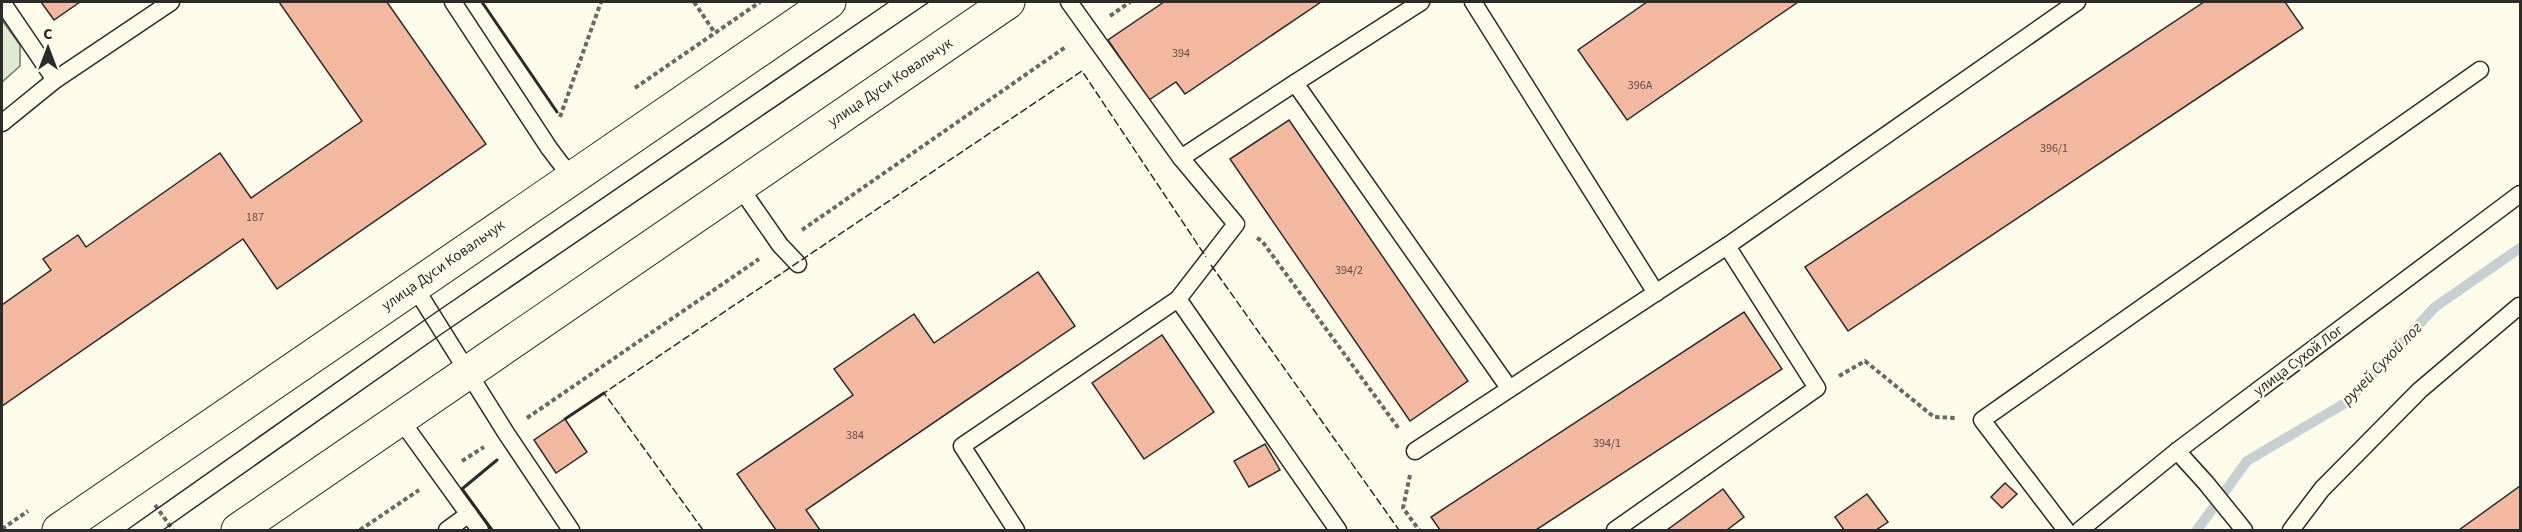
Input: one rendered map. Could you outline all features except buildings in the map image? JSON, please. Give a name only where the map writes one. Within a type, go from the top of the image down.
[{"type":"main road","name":"улица Дуси Ковальчук","points":[[58,531],[829,2]]},
{"type":"main road","name":"улица Дуси Ковальчук","points":[[238,531],[1008,2]]},
{"type":"lane","points":[[2,2],[55,80]]},
{"type":"lane","points":[[2,123],[55,80],[171,2]]},
{"type":"lane","points":[[453,2],[549,148],[571,177]]},
{"type":"lane","points":[[1016,531],[962,446],[1178,299],[1236,224],[1181,158],[1069,2]]},
{"type":"lane","points":[[1181,158],[1420,2]]},
{"type":"lane","points":[[1473,2],[1656,292]]},
{"type":"lane","points":[[1415,451],[1727,246],[2077,2]]},
{"type":"lane","points":[[2066,531],[1982,420],[2480,70]]},
{"type":"lane","points":[[1295,83],[1509,388]]},
{"type":"lane","points":[[739,186],[780,245],[798,264]]},
{"type":"lane","name":"улица Сухой Лог","points":[[2080,531],[2177,451],[2520,194]]},
{"type":"lane","points":[[1615,531],[1817,388],[1727,246]]},
{"type":"lane","points":[[414,286],[506,433],[571,531]]},
{"type":"lane","points":[[1178,299],[1338,531]]},
{"type":"lane","points":[[2291,531],[2322,489],[2420,390],[2519,306]]},
{"type":"lane","points":[[400,419],[480,531]]},
{"type":"lane","points":[[2177,451],[2243,529]]},
{"type":"lane","points":[[447,531],[469,514]]},
{"type":"path","points":[[549,148],[601,2]]},
{"type":"path","points":[[694,2],[715,33]]},
{"type":"path","points":[[360,531],[780,245],[1130,2]]},
{"type":"path","points":[[1236,224],[1262,241],[1415,451],[1403,508],[1419,531]]},
{"type":"path","points":[[1865,361],[1934,417]]},
{"type":"green space","points":[[2,20],[20,45],[20,66],[2,82]]},
{"type":"waterway","name":"ручей Сухой лог","points":[[2197,530],[2247,461],[2347,402],[2435,307],[2520,248]]},
{"type":"tram line","points":[[127,530],[432,315],[889,2]]},
{"type":"tram line","points":[[163,530],[443,333],[929,2]]},
{"type":"fence","points":[[703,530],[604,393],[1082,71],[1206,257]]},
{"type":"fence","points":[[1211,265],[1399,530]]},
{"type":"wall","points":[[482,2],[557,112]]},
{"type":"wall","points":[[565,419],[604,393]]},
{"type":"wall","points":[[492,530],[462,489],[497,460]]}]
